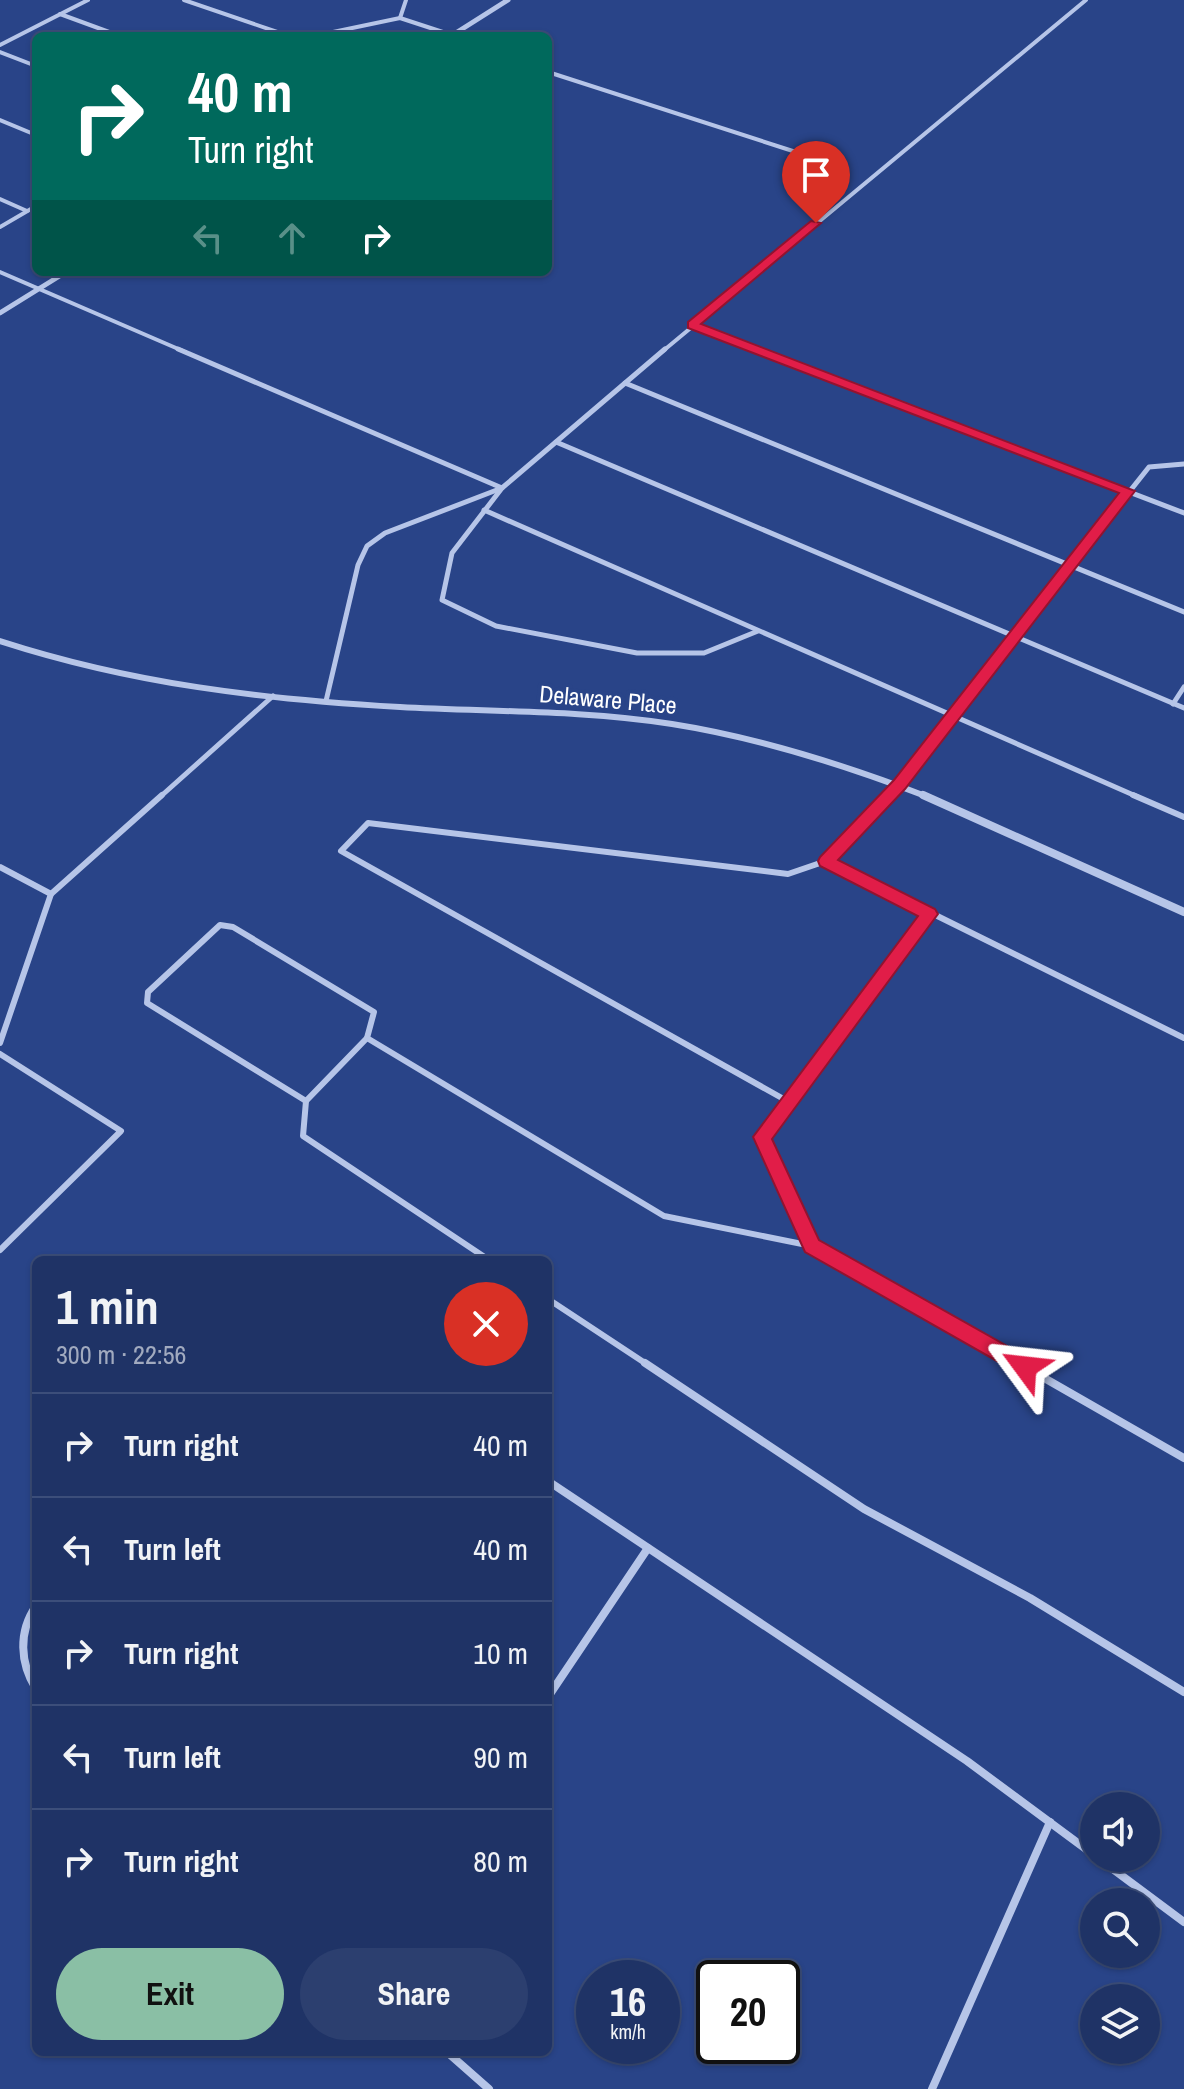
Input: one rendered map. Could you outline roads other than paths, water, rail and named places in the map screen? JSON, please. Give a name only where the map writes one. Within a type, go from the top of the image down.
[{"type":"street","points":[[459,32],[508,0]]},
{"type":"street","points":[[0,313],[59,276]]},
{"type":"street","name":"Delaware Place","points":[[0,641],[59,661],[128,678],[326,701],[671,724],[769,744],[899,784],[1184,912]]},
{"type":"lane","points":[[0,45],[88,0]]},
{"type":"lane","points":[[184,0],[277,32]]},
{"type":"lane","points":[[400,18],[406,0]]},
{"type":"lane","points":[[758,631],[704,653],[637,653],[496,626],[442,600],[452,553],[502,488],[693,325],[1086,0]]},
{"type":"lane","points":[[60,14],[109,32]]},
{"type":"lane","points":[[333,32],[400,18],[441,32]]},
{"type":"lane","points":[[0,52],[32,64]]},
{"type":"lane","points":[[552,73],[799,153]]},
{"type":"lane","points":[[0,120],[32,133]]},
{"type":"lane","points":[[0,199],[27,211]]},
{"type":"lane","points":[[0,227],[32,208]]},
{"type":"lane","points":[[0,272],[502,488]]},
{"type":"lane","points":[[693,325],[1184,513]]},
{"type":"lane","points":[[625,383],[1184,612]]},
{"type":"lane","points":[[556,442],[1184,708]]},
{"type":"lane","points":[[789,1102],[341,851],[368,823],[788,874],[826,861],[899,784],[1149,467],[1184,464]]},
{"type":"lane","points":[[326,701],[358,565],[367,546],[385,533],[502,488]]},
{"type":"lane","points":[[484,510],[1184,817]]},
{"type":"lane","points":[[1173,704],[1184,687]]},
{"type":"lane","points":[[0,1043],[51,894],[273,696]]},
{"type":"lane","points":[[826,861],[1184,1038]]},
{"type":"lane","points":[[0,867],[51,894]]},
{"type":"lane","points":[[812,1246],[762,1137],[929,914]]},
{"type":"lane","points":[[306,1101],[147,1003],[148,992],[220,925],[233,927],[374,1012],[367,1038],[306,1101],[303,1136],[483,1256]]},
{"type":"lane","points":[[367,1038],[664,1216],[812,1246],[1184,1458]]},
{"type":"lane","points":[[0,1054],[121,1131],[0,1250]]},
{"type":"lane","points":[[552,1302],[864,1509],[1030,1598],[1184,1692]]},
{"type":"lane","points":[[552,1484],[967,1761],[1080,1844]]},
{"type":"lane","points":[[552,1691],[648,1548]]},
{"type":"lane","points":[[32,1611],[22,1656],[32,1684]]},
{"type":"lane","points":[[932,2089],[1050,1822]]},
{"type":"lane","points":[[1117,1872],[1184,1922]]},
{"type":"lane","points":[[452,2056],[489,2089]]}]
